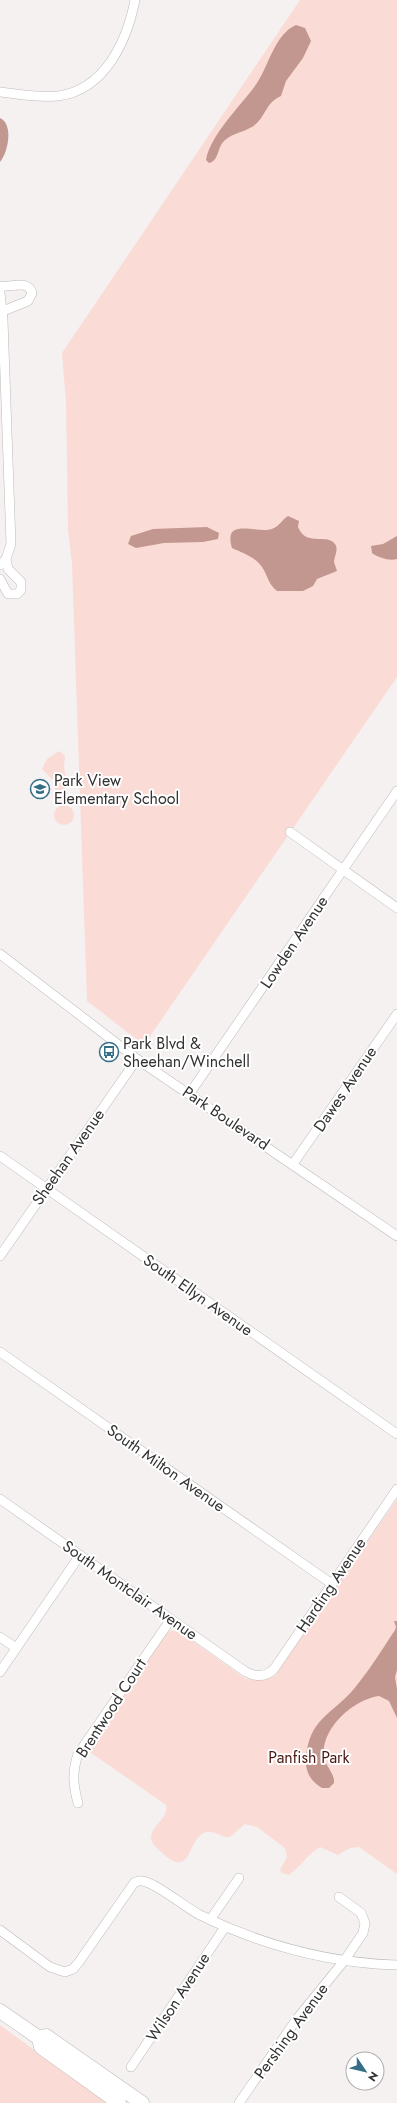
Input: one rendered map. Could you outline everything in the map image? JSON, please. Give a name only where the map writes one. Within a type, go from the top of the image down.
[{"type":"main road","points":[[0,2010],[39,2038],[41,2047],[119,2103]]},
{"type":"main road","points":[[39,2038],[46,2036],[142,2103]]},
{"type":"street","points":[[0,92],[58,96],[86,87],[103,72],[117,52],[128,26],[135,0]]},
{"type":"street","points":[[0,286],[8,287],[24,284],[29,287],[32,293],[28,301],[3,311]]},
{"type":"street","points":[[0,293],[3,311],[2,350],[11,544],[3,562],[21,582],[21,590],[17,594],[8,594],[0,579]]},
{"type":"street","name":"Lowden Avenue","points":[[190,1093],[397,791]]},
{"type":"street","points":[[290,832],[397,908]]},
{"type":"street","name":"Park Boulevard","points":[[0,954],[137,1058],[397,1236]]},
{"type":"street","name":"Dawes Avenue","points":[[293,1164],[397,1014]]},
{"type":"street","name":"Sheehan Avenue","points":[[0,1256],[137,1058]]},
{"type":"street","name":"South Ellyn Avenue","points":[[0,1156],[397,1434]]},
{"type":"street","name":"South Milton Avenue","points":[[0,1352],[332,1584]]},
{"type":"street","name":"Harding Avenue","points":[[262,1676],[270,1673],[274,1669],[397,1490]]},
{"type":"street","name":"South Montclair Avenue","points":[[0,1499],[246,1672],[256,1676],[262,1676]]},
{"type":"street","points":[[0,1672],[80,1555]]},
{"type":"street","name":"Brentwood Court","points":[[78,1803],[73,1787],[73,1769],[78,1754],[171,1618]]},
{"type":"street","points":[[0,1637],[16,1648]]},
{"type":"street","points":[[210,1920],[239,1878]]},
{"type":"street","points":[[0,1930],[50,1967],[66,1972],[73,1969],[79,1962],[134,1883],[141,1880],[150,1883],[179,1903],[224,1927],[282,1947],[344,1961],[397,1965]]},
{"type":"street","name":"Pershing Avenue","points":[[239,2103],[296,2020],[344,1961],[363,1933],[365,1923],[361,1913],[339,1896]]},
{"type":"street","name":"Wilson Avenue","points":[[131,2067],[224,1927]]},
{"type":"green space","points":[[300,0],[397,0],[397,677],[144,1045],[87,1001],[72,564],[68,530],[66,402],[62,353]]},
{"type":"green space","points":[[59,751],[65,756],[64,766],[68,799],[64,802],[57,801],[54,781],[42,769],[47,759]]},
{"type":"green space","points":[[64,805],[71,808],[74,815],[71,822],[64,825],[57,822],[54,815],[57,808]]},
{"type":"green space","name":"Panfish Park","points":[[397,1499],[397,1874],[359,1847],[350,1848],[338,1855],[320,1847],[289,1875],[282,1873],[280,1870],[287,1857],[285,1848],[257,1827],[245,1824],[230,1837],[212,1832],[206,1832],[195,1842],[184,1861],[178,1862],[171,1860],[155,1846],[151,1838],[154,1829],[165,1814],[166,1805],[87,1750],[166,1634],[172,1630],[181,1633],[246,1679],[264,1680],[275,1676]]},
{"type":"green space","points":[[0,2025],[107,2103],[0,2103]]},
{"type":"shaded area","points":[[296,25],[305,28],[311,41],[303,58],[286,81],[281,96],[273,101],[257,123],[224,141],[215,160],[209,163],[206,160],[209,150],[220,130],[257,83],[283,35]]},
{"type":"shaded area","points":[[0,118],[7,126],[8,139],[3,158],[0,162]]},
{"type":"shaded area","points":[[288,516],[299,521],[298,527],[306,537],[327,539],[336,546],[334,562],[337,571],[317,579],[313,586],[303,591],[277,591],[268,580],[262,567],[256,561],[232,548],[230,538],[232,532],[237,529],[268,530],[274,528]]},
{"type":"shaded area","points":[[207,527],[219,533],[218,539],[203,542],[164,543],[136,548],[128,544],[131,536],[153,529]]},
{"type":"shaded area","points":[[397,536],[397,559],[384,559],[372,553],[371,546],[383,544]]},
{"type":"shaded area","points":[[394,1621],[397,1621],[397,1670],[395,1677],[397,1689],[397,1718],[389,1701],[379,1696],[369,1698],[359,1703],[341,1717],[327,1736],[324,1746],[324,1757],[333,1776],[334,1783],[329,1788],[322,1788],[311,1779],[306,1767],[308,1745],[312,1734],[322,1719],[353,1690],[375,1661],[395,1630],[396,1627]]},
{"type":"place","name":"Park View Elementary School","points":[[40,789]]},
{"type":"place","name":"Park Blvd & Sheehan/Winchell","points":[[109,1052]]}]
